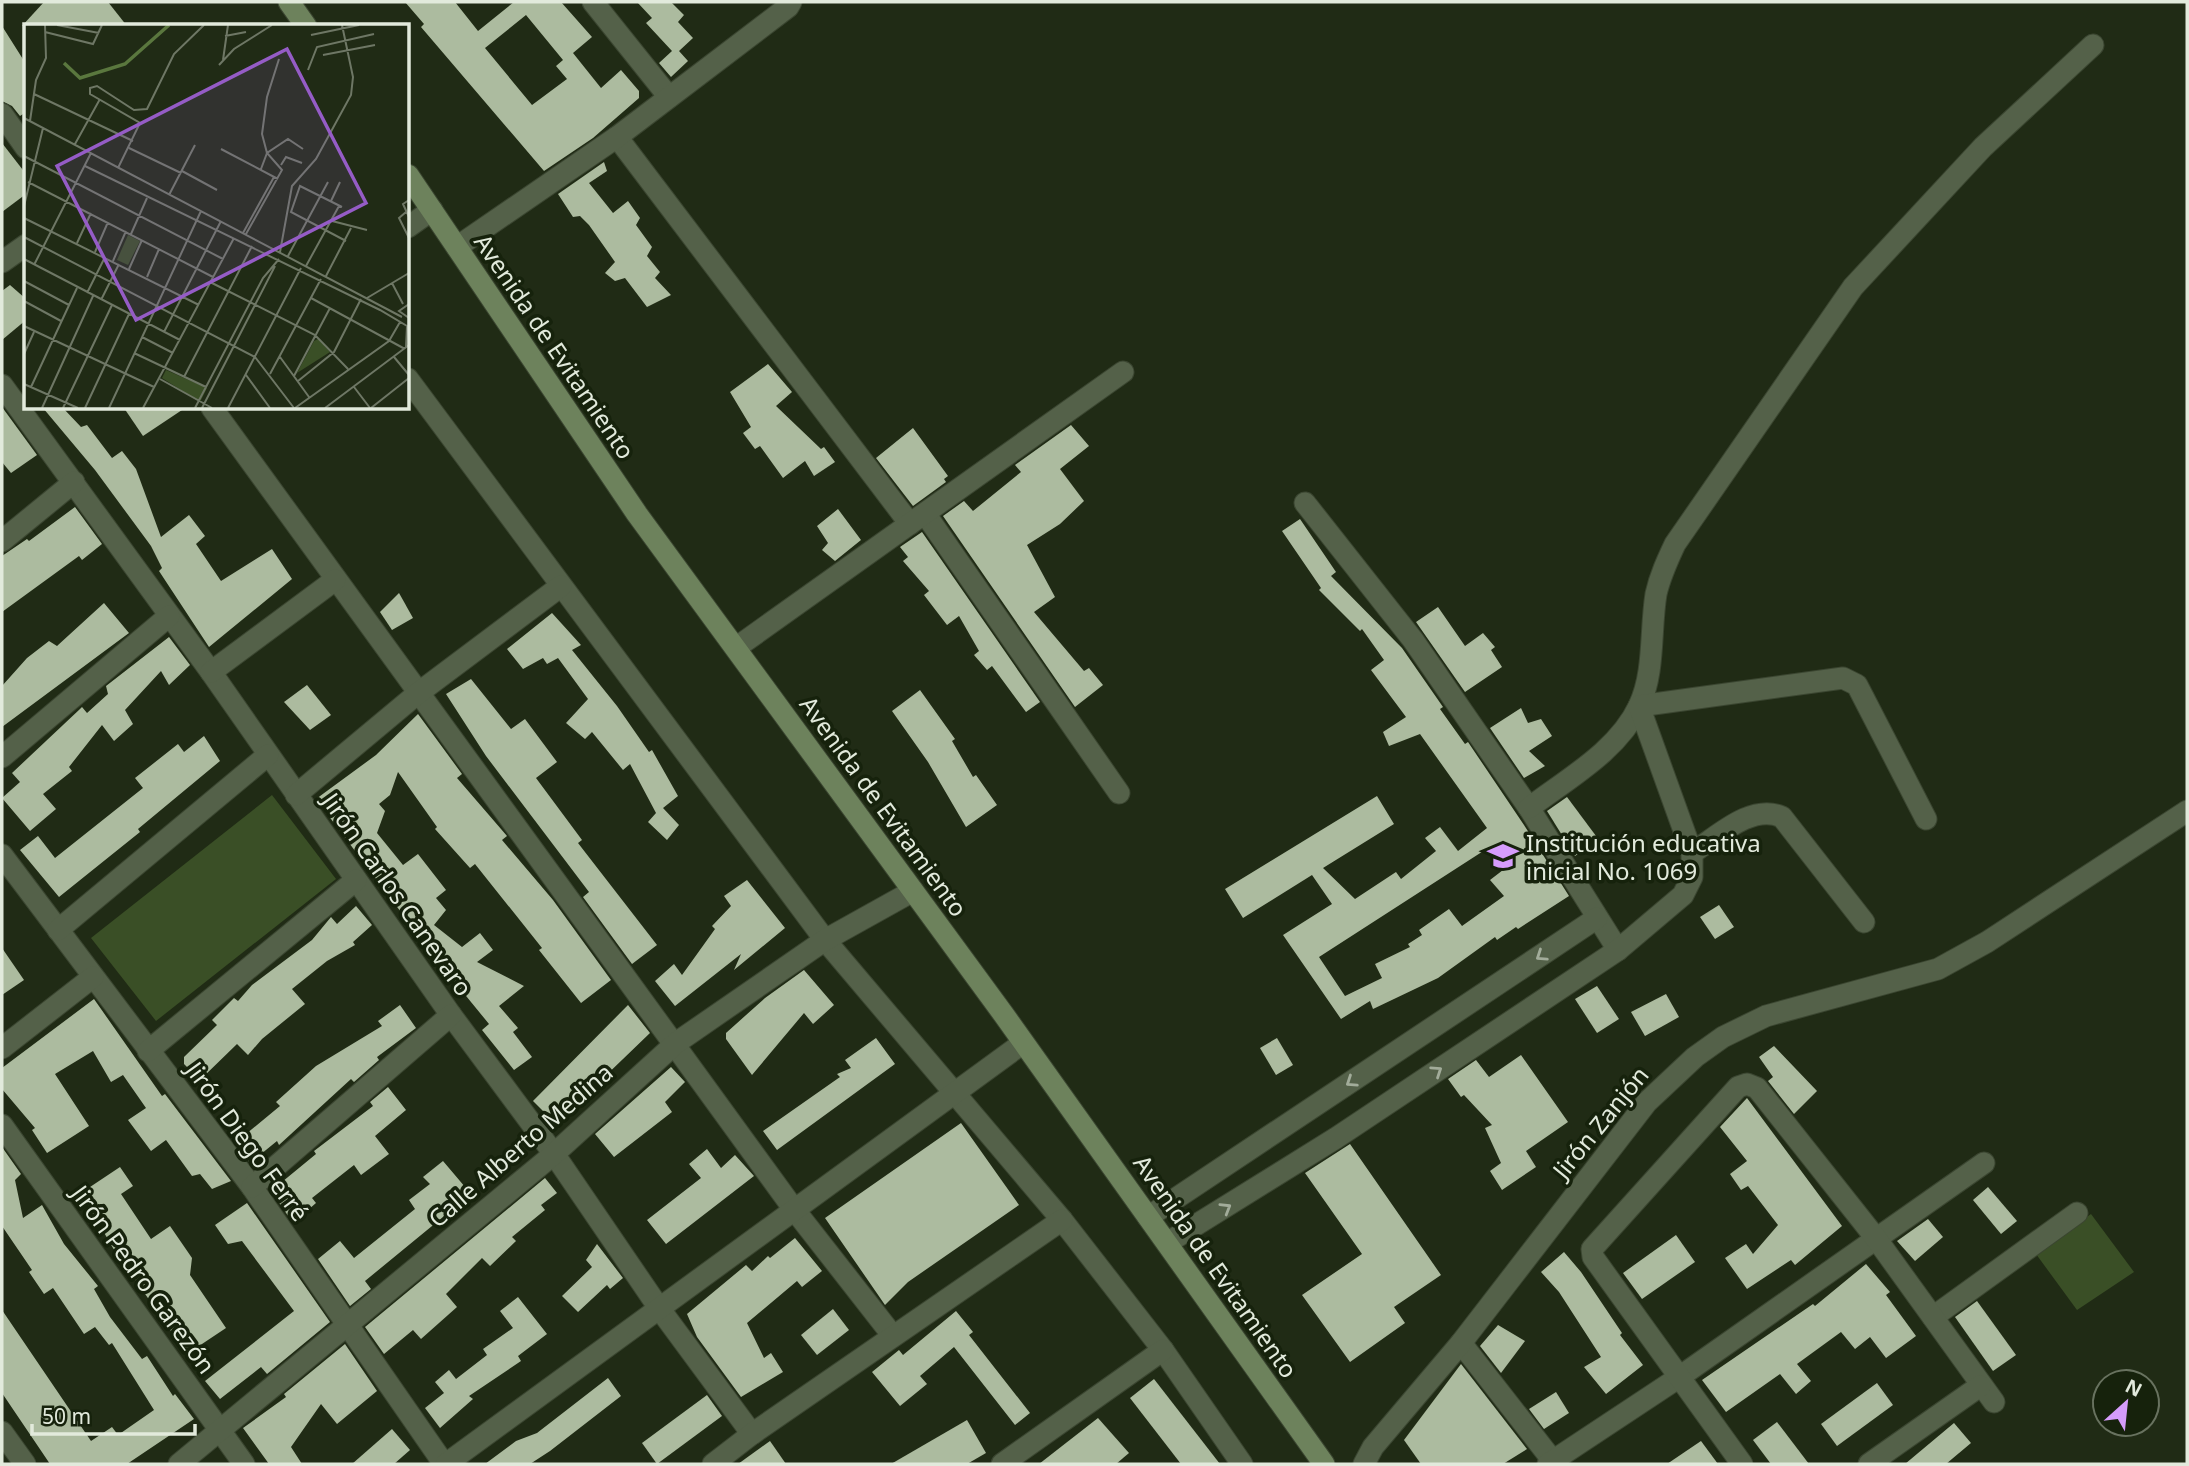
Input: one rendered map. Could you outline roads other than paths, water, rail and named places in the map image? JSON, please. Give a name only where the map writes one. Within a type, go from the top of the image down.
[{"type":"street","points":[[289,2],[305,24]]},
{"type":"street","points":[[593,2],[669,97]]},
{"type":"street","points":[[457,247],[617,137],[788,8],[791,2]]},
{"type":"street","points":[[1529,808],[1609,747],[1639,706],[1647,679],[1656,595],[1662,570],[1675,544],[1853,288],[1983,147],[2093,45]]},
{"type":"street","points":[[2,114],[24,145]]},
{"type":"street","points":[[617,137],[918,519],[1119,793]]},
{"type":"street","name":"Avenida de Evitamiento","points":[[410,178],[637,514],[737,647],[1324,1464]]},
{"type":"street","points":[[410,226],[432,210]]},
{"type":"street","points":[[2,262],[24,246]]},
{"type":"street","points":[[737,647],[1123,372]]},
{"type":"street","points":[[410,382],[825,940],[1062,1220],[1163,1350],[1242,1464]]},
{"type":"street","name":"Jirón Carlos Canevaro","points":[[2,385],[211,672],[451,1015],[554,1154],[659,1308],[752,1434]]},
{"type":"street","points":[[213,410],[417,694],[676,1043],[793,1209],[893,1336]]},
{"type":"street","points":[[2,541],[74,482]]},
{"type":"street","points":[[1305,503],[1413,640],[1529,808],[1618,950]]},
{"type":"street","points":[[211,672],[335,580]]},
{"type":"street","points":[[296,795],[417,694],[561,586]]},
{"type":"street","points":[[2,757],[169,616]]},
{"type":"street","points":[[1639,706],[1850,680],[1857,685],[1926,819]]},
{"type":"street","points":[[1167,1243],[1336,1138],[1618,950],[1683,895],[1692,877],[1692,853],[1639,706]]},
{"type":"street","points":[[58,930],[268,755]]},
{"type":"street","points":[[1692,853],[1755,813],[1769,811],[1782,817],[1864,922]]},
{"type":"street","name":"Jirón Zanjón","points":[[1364,1464],[1373,1447],[1461,1343],[1647,1102],[1695,1057],[1723,1037],[1766,1016],[1938,969],[1987,942],[2187,811]]},
{"type":"street","name":"Jirón Diego Ferré","points":[[6,868],[58,930],[251,1187],[445,1464]]},
{"type":"street","points":[[148,1051],[356,880]]},
{"type":"street","name":"Calle Alberto Medina","points":[[179,1464],[554,1154],[676,1043],[825,940],[913,891]]},
{"type":"street","points":[[1148,1217],[1597,918]]},
{"type":"street","points":[[2,1048],[93,977]]},
{"type":"street","points":[[251,1187],[451,1015]]},
{"type":"street","points":[[445,1464],[1023,1043]]},
{"type":"street","points":[[1742,1464],[1593,1257],[1592,1248],[1738,1087],[1747,1084],[1757,1088],[1875,1237],[1987,1394],[1869,1464]]},
{"type":"street","name":"Jirón Pedro Garezón","points":[[2,1125],[244,1464]]},
{"type":"street","points":[[1461,1343],[1550,1463],[1678,1378],[1875,1237],[1984,1163]]},
{"type":"street","points":[[1933,1317],[2077,1213]]},
{"type":"street","points":[[713,1464],[752,1434],[1062,1220]]},
{"type":"street","points":[[1002,1464],[1163,1350]]},
{"type":"street","points":[[2,1432],[25,1464]]},
{"type":"place","name":"Institución educativa inicial No. 1069","points":[[1503,856]]}]
